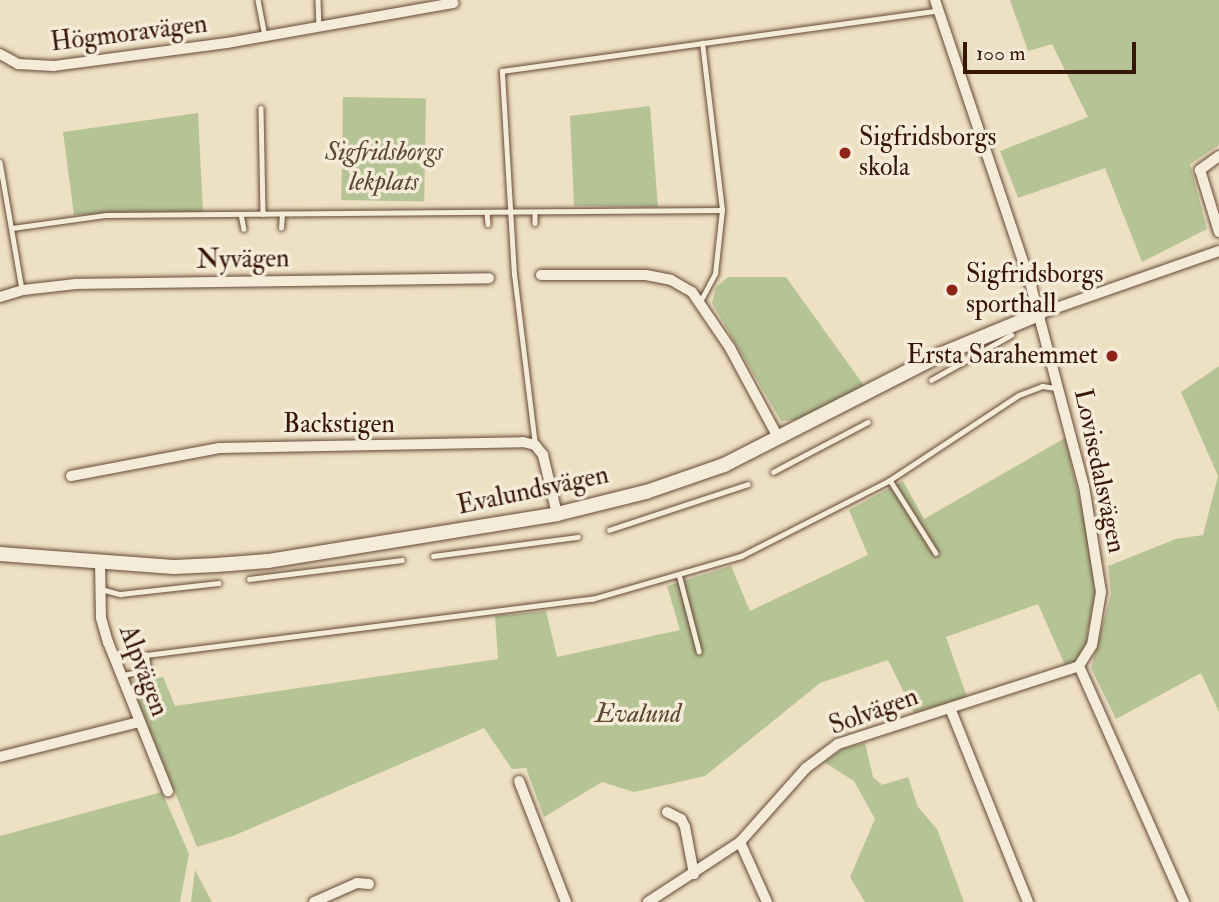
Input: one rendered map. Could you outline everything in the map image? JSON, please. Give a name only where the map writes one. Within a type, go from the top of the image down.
[{"type":"street","name":"Högmoravägen","points":[[0,54],[18,64],[54,66],[319,28],[454,3]]},
{"type":"street","name":"Lovisedalsvägen","points":[[937,5],[1039,314],[1084,486],[1101,592],[1092,645],[1079,666]]},
{"type":"street","points":[[1219,156],[1200,170],[1219,232]]},
{"type":"street","points":[[1039,314],[1219,251]]},
{"type":"street","points":[[541,275],[646,275],[671,279],[701,300],[779,439]]},
{"type":"street","name":"Nyvägen","points":[[0,297],[23,290],[76,284],[489,278]]},
{"type":"street","name":"Evalundsvägen","points":[[0,554],[174,566],[268,561],[557,514],[646,492],[724,466],[942,354],[1039,314]]},
{"type":"street","points":[[535,444],[543,455],[557,514]]},
{"type":"street","name":"Backstigen","points":[[71,476],[219,448],[535,444]]},
{"type":"street","name":"Alpvägen","points":[[100,561],[101,618],[119,676],[167,791]]},
{"type":"street","points":[[1079,666],[1184,902]]},
{"type":"street","name":"Solvägen","points":[[648,902],[740,842],[806,768],[838,744],[1079,666]]},
{"type":"street","points":[[950,708],[1028,902]]},
{"type":"street","points":[[0,757],[139,722]]},
{"type":"street","points":[[519,781],[566,902]]},
{"type":"street","points":[[667,812],[681,818],[685,827],[694,874]]},
{"type":"street","points":[[740,842],[767,902]]},
{"type":"street","points":[[314,902],[357,883],[369,884]]},
{"type":"lane","points":[[258,0],[265,36]]},
{"type":"lane","points":[[318,0],[319,28]]},
{"type":"lane","points":[[535,444],[511,212],[502,71],[702,43],[937,5]]},
{"type":"lane","points":[[701,300],[715,274],[722,210],[702,43]]},
{"type":"lane","points":[[261,108],[263,214]]},
{"type":"lane","points":[[0,162],[23,290]]},
{"type":"lane","points":[[12,228],[106,215],[722,210]]},
{"type":"lane","points":[[487,212],[488,224]]},
{"type":"lane","points":[[535,212],[535,223]]},
{"type":"lane","points":[[241,214],[244,229]]},
{"type":"lane","points":[[281,228],[282,214]]},
{"type":"lane","points":[[931,380],[1012,335]]},
{"type":"lane","points":[[119,676],[148,670],[146,655],[592,599],[679,574],[741,555],[890,480],[1019,395],[1042,386],[1060,389]]},
{"type":"lane","points":[[773,472],[868,422]]},
{"type":"lane","points":[[890,480],[936,553]]},
{"type":"lane","points":[[609,530],[748,484]]},
{"type":"lane","points":[[433,556],[578,537]]},
{"type":"lane","points":[[249,579],[402,560]]},
{"type":"lane","points":[[679,574],[699,651]]},
{"type":"lane","points":[[100,589],[120,594],[218,583]]},
{"type":"green space","points":[[1010,0],[1219,0],[1219,145],[1190,164],[1207,229],[1142,262],[1105,168],[1018,198],[1000,151],[1088,117],[1052,44],[1028,51]]},
{"type":"green space","name":"Sigfridsborgs lekplats","points":[[343,97],[426,98],[424,201],[341,200]]},
{"type":"green space","points":[[650,106],[658,207],[574,206],[570,116]]},
{"type":"green space","points":[[198,113],[203,212],[74,215],[63,132]]},
{"type":"green space","points":[[728,277],[786,277],[865,387],[802,419],[781,421],[712,303],[716,287]]},
{"type":"green space","points":[[1219,366],[1219,712],[1201,673],[1116,719],[1091,668],[1111,594],[1108,566],[1176,539],[1203,535],[1218,476],[1181,392]]},
{"type":"green space","name":"Evalund","points":[[1065,438],[1085,522],[1095,592],[1086,643],[1075,662],[1065,665],[1038,604],[946,637],[967,697],[914,713],[888,660],[820,683],[705,776],[634,792],[602,782],[544,817],[526,768],[512,769],[484,728],[233,836],[197,847],[130,681],[163,677],[175,706],[498,659],[495,616],[546,611],[557,657],[680,630],[667,586],[731,566],[750,611],[868,555],[849,510],[903,481],[924,519]]},
{"type":"green space","points":[[865,743],[873,777],[882,785],[908,777],[918,807],[937,829],[964,902],[865,902],[850,877],[875,819],[854,781],[824,762],[843,749]]},
{"type":"green space","points":[[162,792],[189,854],[180,902],[0,902],[0,836]]},
{"type":"green space","points":[[195,870],[212,902],[191,902]]},
{"type":"place","name":"Sigfridsborgs skola","points":[[845,153]]},
{"type":"place","name":"Sigfridsborgs sporthall","points":[[952,290]]},
{"type":"place","name":"Ersta Sarahemmet","points":[[1112,356]]}]
